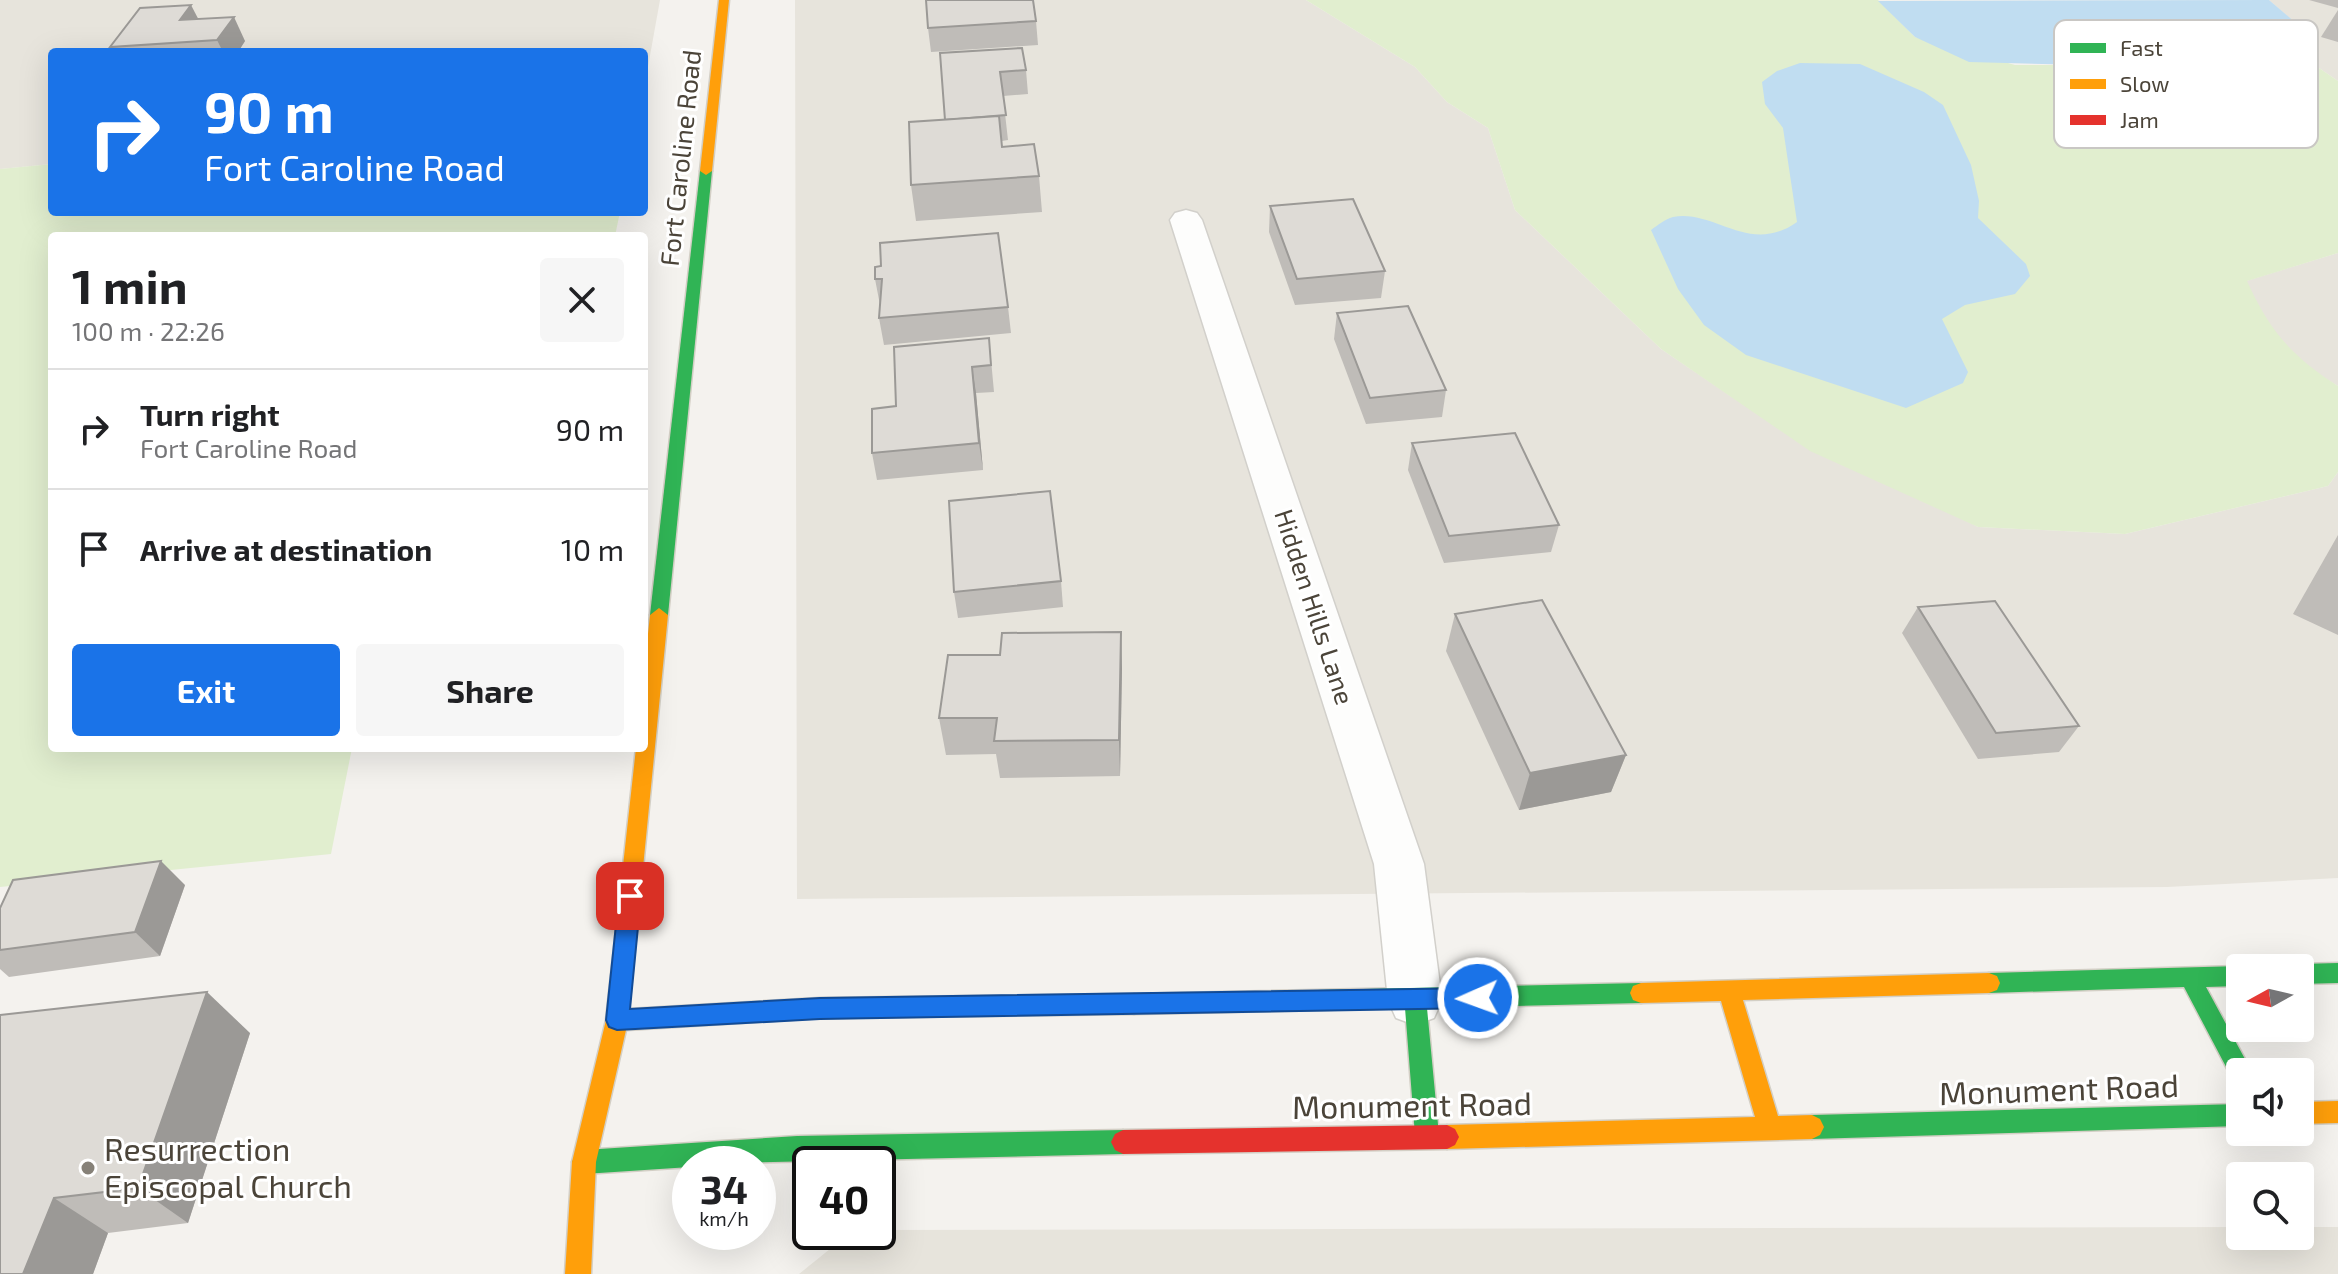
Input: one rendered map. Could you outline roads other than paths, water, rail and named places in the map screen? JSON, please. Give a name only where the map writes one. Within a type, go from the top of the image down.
[{"type":"street","name":"Fort Caroline Road","points":[[648,724],[724,0]]},
{"type":"street","name":"Hidden Hills Lane","points":[[1186,220],[1399,864],[1415,1000]]},
{"type":"street","name":"Fort Caroline Road","points":[[578,1274],[584,1162],[617,1020],[645,752]]},
{"type":"street","points":[[2314,974],[2338,973]]},
{"type":"street","points":[[617,1020],[820,1008],[1415,1000],[2226,977]]},
{"type":"street","points":[[2190,978],[2233,1058]]},
{"type":"street","points":[[1729,991],[1770,1128]]},
{"type":"street","points":[[1415,1000],[1427,1135]]},
{"type":"street","points":[[2314,1113],[2338,1112]]},
{"type":"street","name":"Monument Road","points":[[584,1162],[797,1148],[2226,1115]]},
{"type":"water","points":[[2269,0],[2292,20],[2054,20],[2054,64],[1969,62],[1915,37],[1878,1]]},
{"type":"water","points":[[1800,63],[1860,64],[1924,92],[1943,105],[1971,165],[1979,201],[1978,218],[2026,264],[2030,276],[2015,294],[1965,305],[1942,319],[1968,372],[1963,383],[1906,408],[1746,355],[1704,325],[1678,289],[1651,230],[1673,217],[1688,216],[1748,233],[1763,234],[1780,231],[1797,222],[1783,128],[1765,104],[1762,82],[1777,71]]},
{"type":"place","name":"Resurrection Episcopal Church","points":[[88,1168]]}]
